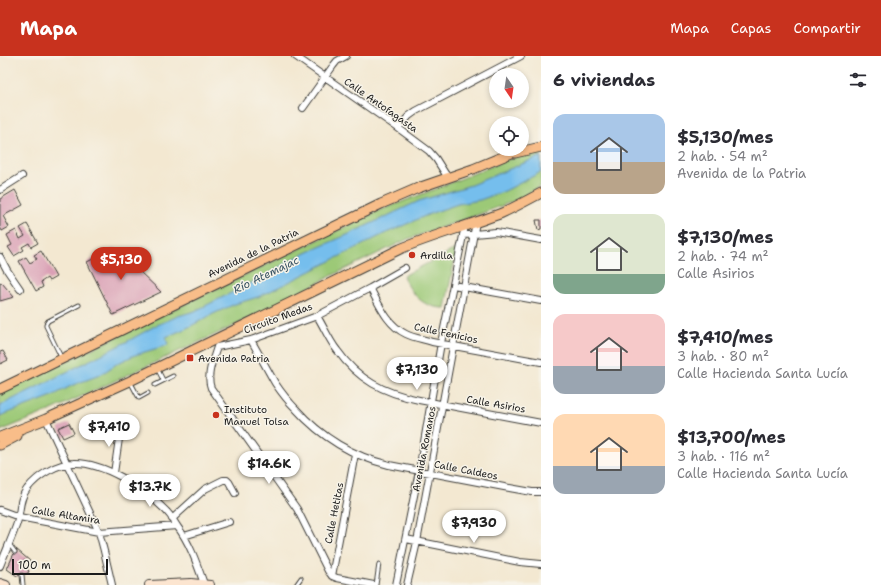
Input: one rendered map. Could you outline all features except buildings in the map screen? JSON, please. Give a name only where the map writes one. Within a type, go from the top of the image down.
[{"type":"main road","name":"Avenida de la Patria","points":[[529,145],[541,140]]},
{"type":"main road","points":[[529,150],[541,147]]},
{"type":"main road","name":"Avenida de la Patria","points":[[0,388],[381,204],[418,188],[506,156]]},
{"type":"main road","points":[[529,200],[541,188]]},
{"type":"main road","points":[[0,437],[46,419],[157,368],[213,345],[400,249],[434,236],[464,230],[476,222],[507,211],[541,193]]},
{"type":"main road","points":[[0,445],[29,431],[46,419]]},
{"type":"main road","points":[[0,583],[6,585]]},
{"type":"main road","points":[[149,585],[176,583],[207,584]]},
{"type":"street","name":"Calle Antofagasta","points":[[295,56],[429,151],[448,178]]},
{"type":"street","points":[[303,108],[332,66],[346,56]]},
{"type":"street","points":[[398,128],[416,111],[513,58],[521,56]]},
{"type":"street","points":[[0,190],[22,176]]},
{"type":"street","name":"Avenida Romanos","points":[[407,585],[417,542],[476,222]]},
{"type":"street","points":[[464,230],[474,234],[496,232],[541,240]]},
{"type":"street","name":"Avenida Romanos","points":[[396,585],[464,230]]},
{"type":"street","points":[[0,257],[20,289]]},
{"type":"street","name":"Circuito Medas","points":[[213,345],[251,340],[317,316],[405,268]]},
{"type":"street","points":[[453,285],[541,301]]},
{"type":"street","name":"Calle Fenicios","points":[[370,288],[392,324],[405,334],[453,346],[541,362]]},
{"type":"street","name":"Calle Asirios","points":[[317,316],[336,349],[350,366],[375,386],[402,397],[541,422]]},
{"type":"street","name":"Calle Caldeos","points":[[251,340],[276,384],[303,417],[318,431],[355,454],[379,463],[511,489],[541,492]]},
{"type":"street","points":[[213,345],[209,377],[211,388],[297,509],[328,571],[336,578],[375,585]]},
{"type":"street","points":[[46,419],[99,532],[112,585]]},
{"type":"street","points":[[114,474],[121,426]]},
{"type":"street","name":"Calle Hetitas","points":[[332,576],[355,454]]},
{"type":"street","points":[[0,566],[17,525],[21,499],[25,490],[42,474],[67,463],[81,463],[114,474],[136,486],[163,507],[184,536],[207,584]]},
{"type":"street","points":[[172,519],[205,489],[224,480],[229,482],[235,493]]},
{"type":"street","name":"Calle Altamira","points":[[0,510],[18,517],[99,532],[178,526]]},
{"type":"street","points":[[184,536],[229,522]]},
{"type":"street","points":[[406,539],[520,562],[541,564]]},
{"type":"lane","points":[[62,358],[46,324],[48,321],[79,305]]},
{"type":"lane","points":[[157,368],[163,380]]},
{"type":"lane","points":[[155,385],[172,376]]},
{"type":"lane","points":[[130,381],[139,398]]},
{"type":"lane","points":[[134,401],[148,393]]},
{"type":"lane","points":[[9,543],[15,552]]},
{"type":"lane","points":[[375,585],[379,564]]},
{"type":"lane","points":[[22,575],[23,585]]},
{"type":"lane","points":[[296,585],[301,578]]},
{"type":"green space","points":[[541,146],[541,186],[517,200],[408,239],[333,275],[240,323],[54,409],[0,431],[0,393],[378,211],[516,156],[529,156],[529,151]]},
{"type":"green space","points":[[457,248],[445,308],[430,306],[424,303],[410,289],[403,276]]},
{"type":"water","points":[[541,156],[541,172],[505,191],[480,200],[458,204],[432,213],[384,234],[258,297],[235,304],[166,337],[168,345],[135,355],[118,363],[100,375],[73,385],[50,397],[0,416],[0,406],[13,399],[155,326],[178,316],[195,311],[265,276],[291,260],[419,201],[471,185]]},
{"type":"place","name":"Ardilla","points":[[412,255]]},
{"type":"place","name":"Avenida Patria","points":[[190,358]]},
{"type":"place","name":"Instituto Manuel Tolsa","points":[[216,415]]},
{"type":"water label","name":"Río Atemajac","points":[[266,275]]}]
